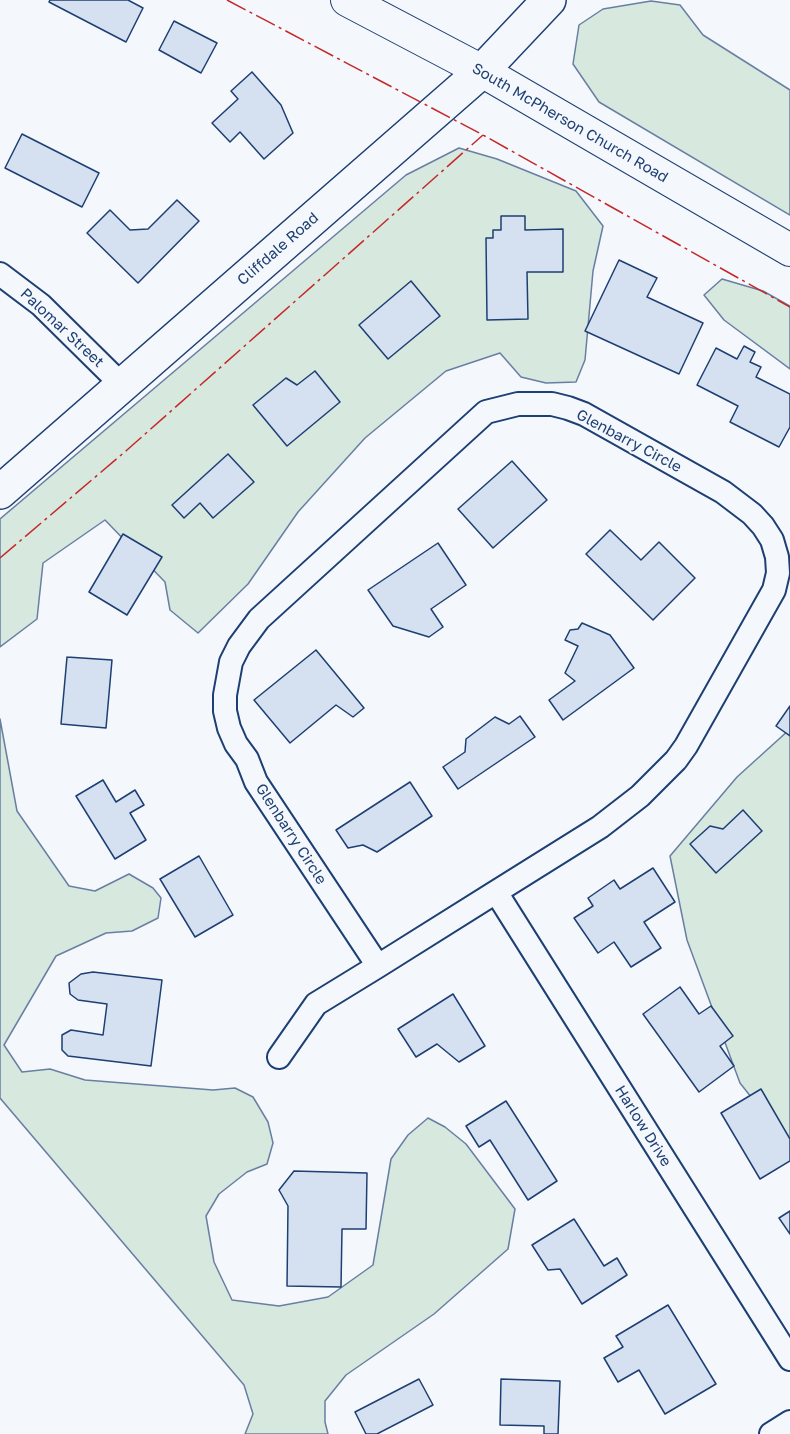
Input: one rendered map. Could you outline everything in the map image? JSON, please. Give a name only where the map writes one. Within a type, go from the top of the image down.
[{"type":"main road","name":"South McPherson Church Road","points":[[347,0],[482,71],[790,250]]},
{"type":"main road","name":"Cliffdale Road","points":[[0,492],[482,71],[549,0]]},
{"type":"street","name":"Palomar Street","points":[[0,274],[41,305],[122,385]]},
{"type":"street","name":"Glenbarry Circle","points":[[518,404],[552,404],[584,414],[739,502],[763,526],[772,540],[777,556],[778,573],[767,605],[676,760],[640,796],[600,827],[496,892],[378,966],[256,782],[247,759],[236,744],[225,711],[227,678],[231,662],[239,646],[259,619],[486,412],[518,404]]},
{"type":"street","name":"Harlow Drive","points":[[496,892],[790,1359]]},
{"type":"street","points":[[279,1057],[316,1004],[378,966]]},
{"type":"street","points":[[771,1434],[790,1422]]},
{"type":"shaded area","points":[[651,1],[680,5],[703,35],[790,90],[790,215],[599,102],[573,64],[579,25],[603,9]]},
{"type":"shaded area","points":[[459,148],[497,159],[576,191],[603,226],[593,271],[585,360],[576,382],[546,383],[521,377],[500,353],[446,371],[365,438],[298,512],[248,584],[198,633],[170,610],[165,582],[105,520],[43,563],[37,619],[0,647],[0,519],[406,175]]},
{"type":"shaded area","points":[[722,279],[763,291],[790,306],[790,369],[724,320],[704,295]]},
{"type":"shaded area","points":[[0,719],[17,811],[69,886],[95,891],[129,874],[153,888],[161,898],[158,918],[132,931],[106,933],[56,956],[4,1045],[22,1072],[50,1069],[85,1080],[213,1090],[235,1088],[253,1097],[268,1122],[273,1143],[267,1164],[247,1172],[219,1194],[206,1216],[214,1262],[232,1300],[279,1306],[328,1297],[373,1265],[391,1159],[408,1135],[428,1118],[445,1127],[466,1144],[515,1209],[508,1249],[434,1314],[346,1375],[325,1401],[325,1422],[328,1434],[245,1434],[253,1414],[244,1385],[0,1098]]},
{"type":"shaded area","points":[[790,729],[790,1146],[740,1083],[687,940],[670,856],[737,777]]},
{"type":"building","points":[[50,0],[128,0],[143,8],[126,42],[49,2]]},
{"type":"building","points":[[174,21],[217,43],[201,73],[159,50]]},
{"type":"building","points":[[252,72],[281,105],[293,133],[264,159],[240,132],[230,142],[212,123],[238,99],[231,91]]},
{"type":"building","points":[[22,134],[99,173],[82,207],[5,168]]},
{"type":"building","points":[[177,200],[199,221],[138,283],[87,233],[110,210],[130,230],[148,229]]},
{"type":"building","points":[[501,216],[525,216],[525,230],[563,229],[563,272],[527,272],[528,319],[487,320],[486,238],[493,238],[493,230],[501,230]]},
{"type":"building","points":[[619,260],[657,278],[647,297],[703,323],[679,374],[585,331]]},
{"type":"building","points":[[411,281],[440,316],[388,359],[359,325]]},
{"type":"building","points":[[744,346],[755,352],[750,362],[761,367],[756,377],[790,394],[790,427],[779,447],[730,422],[738,406],[697,385],[716,348],[737,359]]},
{"type":"building","points":[[315,371],[340,402],[287,446],[253,405],[286,378],[297,385]]},
{"type":"building","points":[[228,454],[254,482],[213,518],[200,503],[184,518],[172,505]]},
{"type":"building","points":[[512,461],[547,500],[493,548],[458,509]]},
{"type":"building","points":[[610,530],[641,560],[659,542],[695,578],[653,620],[586,554]]},
{"type":"building","points":[[123,534],[162,557],[127,615],[89,592]]},
{"type":"building","points":[[438,543],[466,585],[431,609],[443,627],[429,637],[393,626],[368,590]]},
{"type":"building","points":[[582,623],[610,635],[634,668],[563,720],[549,700],[575,681],[565,673],[578,646],[565,640],[570,630],[578,629]]},
{"type":"building","points":[[316,650],[364,708],[353,717],[336,705],[290,743],[254,700]]},
{"type":"building","points":[[67,657],[112,660],[106,728],[61,724]]},
{"type":"building","points":[[790,706],[790,736],[776,726]]},
{"type":"building","points":[[520,716],[535,737],[458,789],[443,767],[465,752],[466,739],[495,717],[509,724]]},
{"type":"building","points":[[103,780],[116,802],[135,790],[144,805],[130,813],[146,840],[115,859],[76,796]]},
{"type":"building","points":[[410,782],[432,816],[377,852],[363,845],[348,848],[336,830]]},
{"type":"building","points":[[743,810],[762,831],[716,873],[690,844],[710,826],[723,829]]},
{"type":"building","points":[[199,856],[233,915],[195,937],[160,879]]},
{"type":"building","points":[[653,868],[675,902],[644,922],[661,948],[631,967],[614,942],[598,953],[574,918],[593,906],[588,898],[614,880],[620,889]]},
{"type":"building","points":[[93,972],[162,980],[151,1066],[68,1056],[62,1050],[62,1035],[71,1030],[103,1035],[107,1004],[78,1000],[70,994],[69,983],[81,974]]},
{"type":"building","points":[[680,987],[699,1014],[711,1006],[733,1036],[720,1046],[734,1066],[699,1092],[643,1014]]},
{"type":"building","points":[[453,994],[485,1046],[459,1062],[437,1044],[416,1057],[398,1029]]},
{"type":"building","points":[[761,1089],[790,1139],[790,1161],[760,1179],[721,1113]]},
{"type":"building","points":[[506,1101],[557,1181],[528,1200],[490,1140],[479,1147],[466,1126]]},
{"type":"building","points":[[294,1171],[367,1173],[366,1229],[342,1229],[341,1287],[287,1286],[288,1206],[279,1190]]},
{"type":"building","points":[[790,1211],[790,1234],[779,1218]]},
{"type":"building","points":[[574,1219],[604,1266],[617,1258],[627,1275],[582,1304],[560,1269],[548,1270],[532,1245]]},
{"type":"building","points":[[668,1305],[716,1384],[665,1414],[639,1370],[618,1382],[604,1358],[623,1347],[616,1336]]},
{"type":"building","points":[[419,1379],[433,1405],[377,1434],[366,1434],[355,1412]]},
{"type":"building","points":[[501,1379],[560,1381],[558,1434],[544,1434],[544,1426],[500,1425]]},
{"type":"power","points":[[227,0],[483,135],[790,307]]},
{"type":"power","points":[[0,558],[127,450],[483,135]]}]
